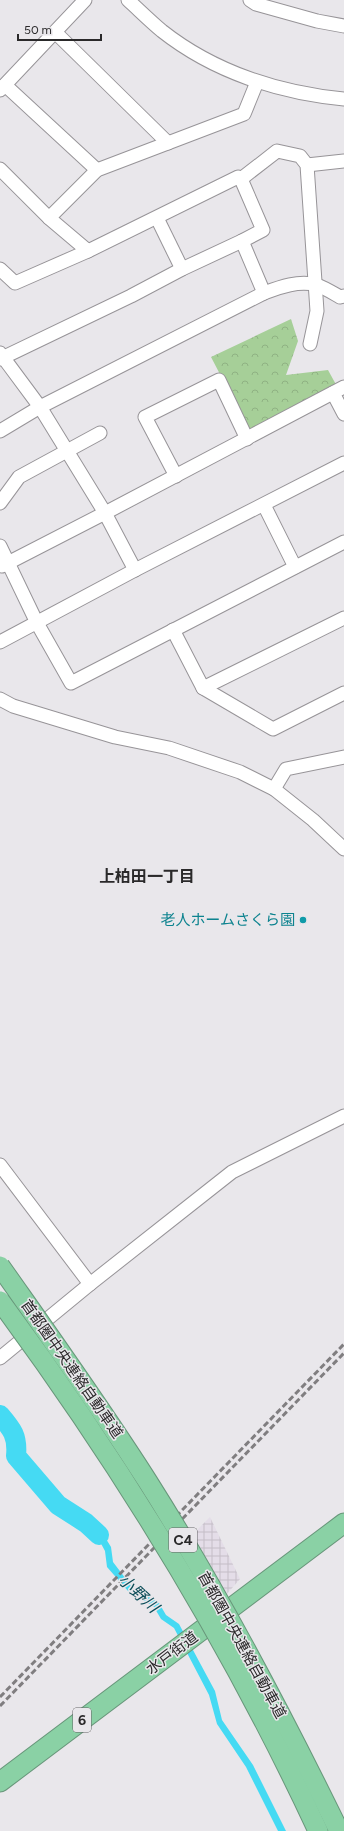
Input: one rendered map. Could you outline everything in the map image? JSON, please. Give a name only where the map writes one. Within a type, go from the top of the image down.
[{"type":"highway","name":"首都圏中央連絡自動車道","points":[[0,1266],[106,1418],[149,1483],[214,1593],[283,1718],[340,1831]]},
{"type":"highway","name":"首都圏中央連絡自動車道","points":[[0,1301],[64,1389],[131,1492],[191,1592],[270,1734],[318,1831]]},
{"type":"highway","name":"水戸街道","points":[[0,1782],[344,1523]]},
{"type":"street","points":[[85,0],[2,88],[97,170]]},
{"type":"street","points":[[128,0],[162,30],[190,50],[221,67],[257,82],[294,92],[344,99]]},
{"type":"street","points":[[250,0],[256,4],[317,21],[344,26]]},
{"type":"street","points":[[55,32],[168,143]]},
{"type":"street","points":[[49,218],[97,170],[244,114],[257,82]]},
{"type":"street","points":[[241,179],[277,151],[300,156],[307,165],[317,311],[310,344]]},
{"type":"street","points":[[307,165],[344,161]]},
{"type":"street","points":[[0,170],[49,218],[88,251]]},
{"type":"street","points":[[0,269],[15,283],[88,251],[157,218],[236,177],[241,179],[263,230],[2,357],[40,407],[105,513],[135,570]]},
{"type":"street","points":[[157,218],[182,269]]},
{"type":"street","points":[[242,241],[264,293]]},
{"type":"street","points":[[0,431],[40,407],[264,293],[287,285],[316,285],[340,297],[344,296]]},
{"type":"street","points":[[176,476],[145,416],[219,380],[247,438]]},
{"type":"street","points":[[4,565],[338,390],[344,414]]},
{"type":"street","points":[[0,503],[19,477],[100,433]]},
{"type":"street","points":[[0,642],[135,570],[344,463]]},
{"type":"street","points":[[264,505],[295,568]]},
{"type":"street","points":[[0,546],[4,565],[70,683],[344,542]]},
{"type":"street","points":[[203,688],[344,618]]},
{"type":"street","points":[[172,630],[203,688],[272,729],[344,693]]},
{"type":"street","points":[[0,699],[13,706],[115,737],[169,748],[240,772],[274,789],[313,820],[344,849]]},
{"type":"street","points":[[274,789],[286,769],[343,758]]},
{"type":"street","points":[[0,1358],[90,1284],[232,1172],[344,1116]]},
{"type":"street","points":[[0,1164],[90,1284]]},
{"type":"shaded area","points":[[210,1517],[240,1579],[226,1595],[193,1534]]},
{"type":"green space","points":[[291,319],[298,341],[286,375],[328,370],[339,390],[249,430],[211,357]]},
{"type":"water","points":[[80,1516],[88,1520],[103,1534],[111,1547],[113,1562],[132,1587],[159,1603],[166,1615],[179,1624],[215,1691],[222,1720],[253,1765],[286,1831],[278,1831],[246,1767],[217,1724],[209,1695],[174,1628],[161,1619],[154,1607],[128,1591],[107,1567],[105,1551],[98,1538],[76,1521]]},
{"type":"waterway","name":"小野川","points":[[0,1415],[8,1424],[15,1438],[16,1456],[58,1505],[86,1523],[99,1535]]},
{"type":"railway","points":[[0,1697],[344,1344]]},
{"type":"railway","points":[[0,1706],[344,1353]]},
{"type":"place","name":"老人ホームさくら園","points":[[303,920]]},
{"type":"district","name":"上柏田一丁目","points":[[147,876]]}]
